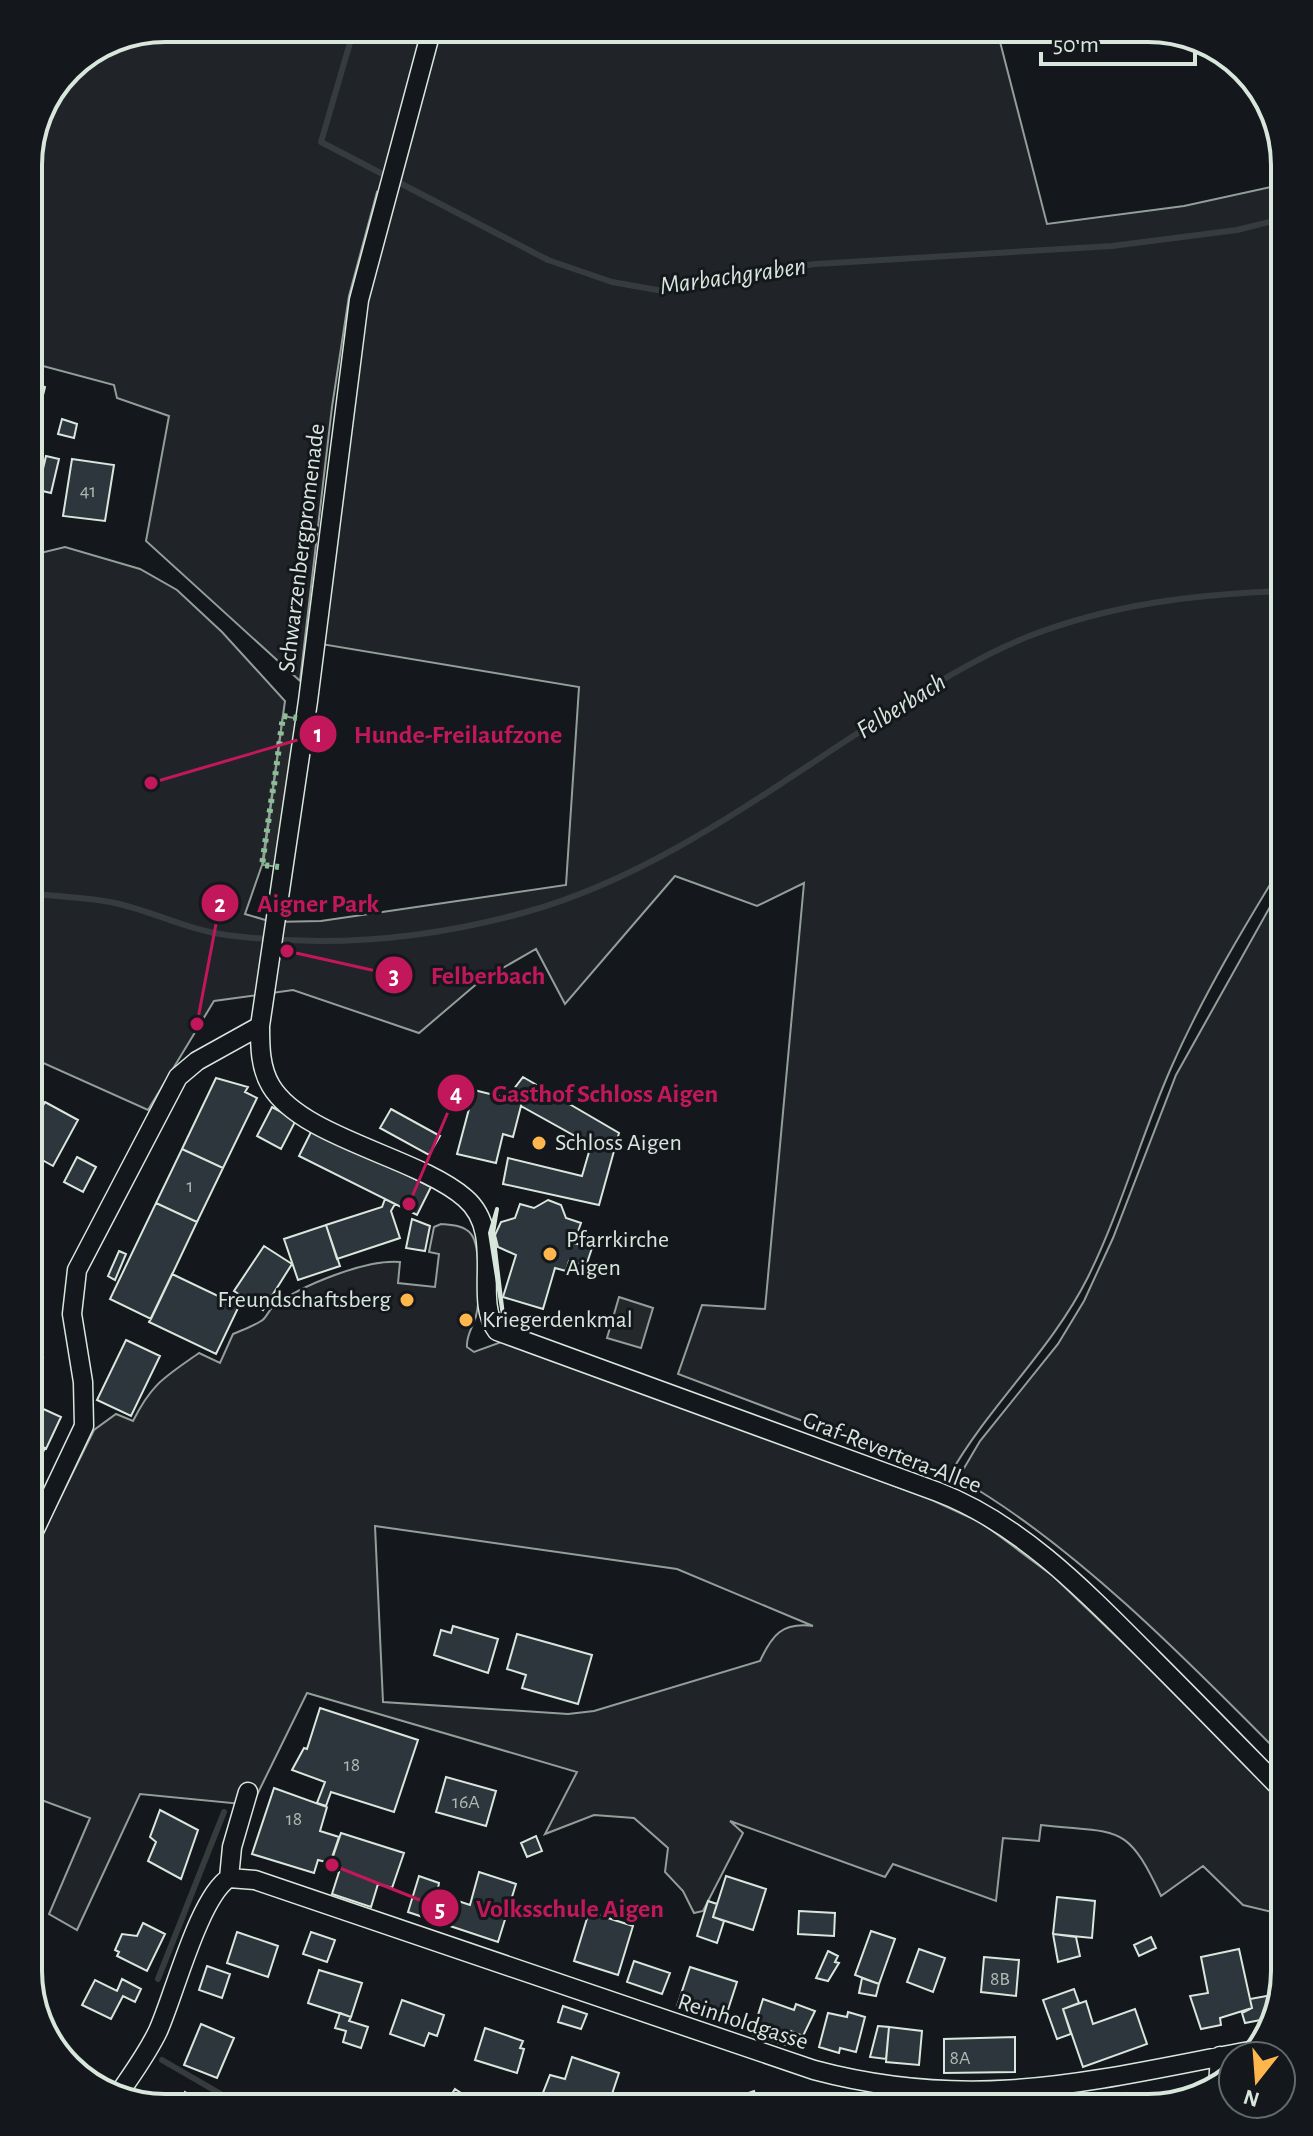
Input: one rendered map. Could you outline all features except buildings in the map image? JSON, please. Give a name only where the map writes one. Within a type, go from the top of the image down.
[{"type":"street","name":"Schwarzenbergpromenade","points":[[428,42],[387,187],[353,337],[276,928],[260,1026],[260,1055],[270,1084],[282,1100],[308,1118],[449,1187],[475,1209],[486,1239],[492,1322]]},
{"type":"street","points":[[42,1517],[76,1451],[84,1426],[83,1382],[72,1305],[82,1256],[178,1077],[197,1061],[260,1026]]},
{"type":"street","name":"Graf-Revertera-Allee","points":[[492,1322],[505,1335],[947,1496],[985,1514],[1024,1542],[1111,1617],[1271,1779]]},
{"type":"street","points":[[123,2086],[156,2035],[200,1923],[219,1887],[229,1878],[232,1847],[248,1792]]},
{"type":"street","name":"Reinholdgasse","points":[[229,1878],[255,1880],[694,2031],[865,2083],[949,2092],[1028,2091],[1217,2057]]},
{"type":"shaded area","points":[[1000,42],[1047,224],[1184,206],[1271,187],[1271,884],[1183,1041],[1088,1277],[1056,1329],[982,1425],[949,1476],[678,1374],[702,1305],[765,1309],[804,883],[757,906],[675,876],[565,1004],[536,949],[480,981],[419,1033],[293,990],[214,1001],[148,1110],[42,1062],[42,553],[65,547],[140,569],[177,590],[222,632],[285,701],[262,865],[245,914],[272,922],[321,921],[566,885],[579,687],[321,644],[364,309],[394,202],[377,192],[349,296],[332,407],[300,681],[146,541],[169,416],[117,398],[114,385],[42,366],[42,157],[46,133],[67,90],[103,58],[149,43]]},
{"type":"shaded area","points":[[283,716],[300,719],[279,867],[263,865]]},
{"type":"shaded area","points":[[1271,905],[1271,1745],[1172,1647],[1090,1573],[1006,1508],[963,1481],[960,1475],[980,1441],[1058,1344],[1084,1301],[1113,1238],[1176,1075]]},
{"type":"shaded area","points":[[441,1224],[461,1227],[474,1240],[479,1274],[478,1299],[467,1347],[474,1352],[504,1341],[932,1500],[982,1523],[1053,1576],[1271,1785],[1271,1912],[1243,1905],[1203,1866],[1161,1896],[1149,1872],[1128,1843],[1104,1832],[1041,1825],[1039,1841],[1003,1838],[996,1901],[893,1864],[885,1877],[730,1821],[743,1833],[703,1911],[694,1913],[683,1891],[665,1872],[668,1848],[634,1818],[594,1815],[545,1834],[577,1772],[307,1693],[252,1805],[140,1794],[77,1930],[49,1914],[90,1818],[42,1800],[42,1535],[94,1430],[116,1414],[133,1421],[153,1389],[168,1375],[199,1353],[220,1363],[233,1334],[263,1320],[273,1307],[316,1283],[352,1269],[400,1262],[398,1283],[435,1287],[439,1254],[429,1252],[434,1227]],"holes":[[[375,1526],[677,1569],[813,1626],[793,1626],[779,1632],[760,1661],[594,1711],[568,1714],[383,1702]]]},
{"type":"shaded area","points":[[619,1297],[653,1308],[641,1348],[607,1338]]},
{"type":"waterway","name":"Marbachgraben","points":[[350,42],[321,142],[548,260],[612,282],[663,291],[717,276],[816,264],[1112,246],[1237,230],[1271,222]]},
{"type":"waterway","name":"Felberbach","points":[[42,894],[115,903],[212,933],[301,941],[415,935],[526,912],[576,895],[672,850],[718,824],[928,688],[1010,644],[1090,616],[1122,609],[1186,598],[1271,592]]},
{"type":"waterway","points":[[158,1979],[224,1812]]},
{"type":"waterway","points":[[162,2060],[221,2094]]},
{"type":"hedge","points":[[274,785],[283,716],[297,718]]},
{"type":"hedge","points":[[273,789],[262,865],[279,867]]},
{"type":"wall","points":[[497,1209],[493,1233],[503,1315],[490,1233],[497,1209]]},
{"type":"place","name":"Hunde-Freilaufzone","points":[[151,783]]},
{"type":"place","name":"Felberbach","points":[[287,951]]},
{"type":"place","name":"Aigner Park","points":[[197,1024]]},
{"type":"place","name":"Schloss Aigen","points":[[539,1143]]},
{"type":"place","name":"Gasthof Schloss Aigen","points":[[409,1204]]},
{"type":"place","name":"Pfarrkirche Aigen","points":[[550,1254]]},
{"type":"place","name":"Freundschaftsberg","points":[[407,1300]]},
{"type":"place","name":"Kriegerdenkmal","points":[[466,1320]]},
{"type":"place","name":"Volksschule Aigen","points":[[332,1865]]}]
